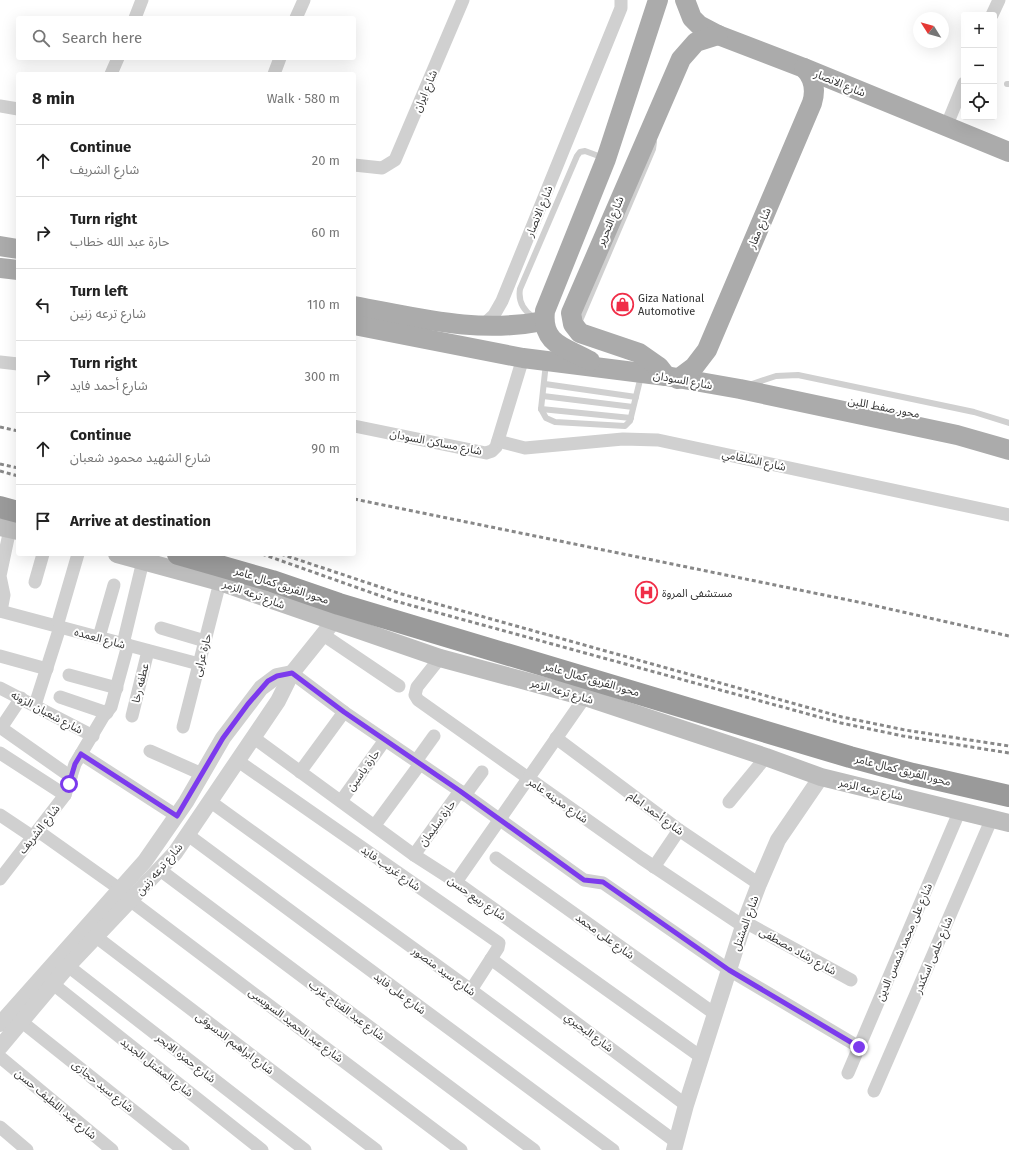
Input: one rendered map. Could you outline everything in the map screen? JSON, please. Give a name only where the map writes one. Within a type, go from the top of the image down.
[{"type":"highway","points":[[0,496],[16,500]]},
{"type":"highway","points":[[0,507],[12,525]]},
{"type":"highway","name":"محور الفريق كمال عامر","points":[[185,556],[272,581],[398,622],[850,757],[913,774],[1009,796]]},
{"type":"highway","name":"محور الفريق كمال عامر","points":[[231,556],[349,596],[788,726],[1009,783]]},
{"type":"highway","points":[[850,757],[876,772],[896,780],[1000,814]]},
{"type":"main road","points":[[600,367],[558,345],[551,339],[546,331],[544,321],[548,302],[606,159],[658,0]]},
{"type":"main road","points":[[664,0],[671,0]]},
{"type":"main road","name":"شارع الانصار","points":[[685,0],[692,18],[699,25],[718,35],[804,68],[1009,152]]},
{"type":"main road","name":"شارع التحرير","points":[[600,367],[595,350],[572,319],[572,308],[602,253],[629,192],[649,131],[685,53],[696,42],[718,35]]},
{"type":"main road","name":"شارع مقار","points":[[672,377],[694,367],[707,350],[812,104],[814,84],[809,73],[804,68]]},
{"type":"main road","points":[[606,159],[630,150],[649,131]]},
{"type":"main road","points":[[0,246],[16,249]]},
{"type":"main road","points":[[0,268],[16,270]]},
{"type":"main road","points":[[356,306],[481,327],[512,326],[544,321]]},
{"type":"main road","name":"شارع السودان","points":[[356,325],[523,358],[672,377],[749,391],[957,435],[1009,450]]},
{"type":"main road","points":[[581,333],[639,353],[672,377]]},
{"type":"main road","name":"محور صفط اللبن","points":[[749,391],[786,387],[968,424],[1009,435]]},
{"type":"main road","name":"شارع ترعه الزمر","points":[[124,556],[220,582],[328,628],[585,697],[766,757],[821,777],[960,810],[1000,814],[1009,823]]},
{"type":"street","points":[[136,16],[142,0]]},
{"type":"street","points":[[297,16],[304,0]]},
{"type":"street","name":"شارع ايران","points":[[356,165],[374,168],[389,165],[399,154],[463,0]]},
{"type":"street","name":"شارع الانصار","points":[[481,327],[494,315],[502,301],[621,8],[621,0]]},
{"type":"street","points":[[993,12],[999,0]]},
{"type":"street","points":[[112,72],[117,60]]},
{"type":"street","points":[[275,72],[279,60]]},
{"type":"street","points":[[946,126],[964,84]]},
{"type":"street","points":[[0,106],[16,109]]},
{"type":"street","name":"شارع مساكن السودان","points":[[356,426],[486,453],[492,451],[496,448],[498,442],[523,358]]},
{"type":"street","points":[[0,362],[16,364]]},
{"type":"street","name":"شارع الشلقامي","points":[[498,442],[525,448],[623,439],[658,440],[1009,515]]},
{"type":"street","points":[[0,611],[4,595],[0,576],[2,559],[12,525]]},
{"type":"street","points":[[35,582],[42,556]]},
{"type":"street","points":[[35,705],[47,669],[77,556]]},
{"type":"street","name":"شارع الشريف","points":[[0,879],[65,796],[75,764],[103,717],[111,707],[126,645],[143,561]]},
{"type":"street","name":"حارة عرابى","points":[[183,727],[220,582]]},
{"type":"street","points":[[99,637],[114,585]]},
{"type":"street","name":"شارع العمده","points":[[0,611],[199,664]]},
{"type":"street","points":[[161,628],[206,641]]},
{"type":"street","points":[[328,628],[399,686]]},
{"type":"street","name":"شارع ترعه زنين","points":[[0,1024],[126,895],[160,870],[188,835],[254,738],[282,695],[292,673],[328,628]]},
{"type":"street","name":"عطفه رخا","points":[[132,716],[148,651]]},
{"type":"street","points":[[0,656],[47,669]]},
{"type":"street","name":"شارع مدينه عامر","points":[[440,658],[417,687],[415,695],[528,778],[654,867],[744,924]]},
{"type":"street","points":[[292,673],[344,712],[462,793],[584,880],[603,882],[729,970],[859,1047]]},
{"type":"street","name":"شارع ترعه زنين","points":[[0,1047],[95,936],[126,895],[145,861],[177,816],[223,738],[261,688],[277,676],[292,673]]},
{"type":"street","points":[[68,675],[116,688]]},
{"type":"street","name":"شارع شعبان الزونه","points":[[0,688],[93,736]]},
{"type":"street","points":[[60,697],[107,713]]},
{"type":"street","points":[[456,882],[585,697]]},
{"type":"street","points":[[21,698],[0,728],[70,777]]},
{"type":"street","points":[[300,772],[344,712]]},
{"type":"street","points":[[375,825],[418,763],[434,736]]},
{"type":"street","name":"شارع ربيع حسن","points":[[254,738],[414,855],[456,882],[701,1057]]},
{"type":"street","name":"شارع أحمد امام","points":[[556,738],[679,830],[759,884]]},
{"type":"street","name":"حارة ياسين","points":[[341,801],[385,740]]},
{"type":"street","points":[[150,751],[202,774]]},
{"type":"street","points":[[0,752],[65,796]]},
{"type":"street","points":[[81,754],[177,816]]},
{"type":"street","points":[[729,802],[766,757]]},
{"type":"street","name":"شارع غريب فايد","points":[[238,761],[498,942],[499,946],[471,990]]},
{"type":"street","name":"حارة سليمان","points":[[414,855],[462,793],[482,772]]},
{"type":"street","name":"شارع المشتل","points":[[675,1146],[701,1057],[744,924],[759,884],[778,840],[821,777]]},
{"type":"street","name":"شارع سيد منصور","points":[[211,802],[471,990],[675,1146]]},
{"type":"street","name":"شارع على محمد شمس الدين","points":[[848,1073],[960,810]]},
{"type":"street","name":"شارع حلمى اسكندر","points":[[874,1091],[1000,814]]},
{"type":"street","name":"شارع عبد الحميد السويسى","points":[[0,815],[35,834],[126,895],[461,1150]]},
{"type":"street","points":[[654,867],[679,830]]},
{"type":"street","name":"شارع على فايد","points":[[188,835],[612,1150]]},
{"type":"street","name":"شارع على محمد","points":[[496,858],[715,1014]]},
{"type":"street","name":"شارع عبد الفتاح عزب","points":[[160,870],[534,1150]]},
{"type":"street","name":"شارع رشاد مصطفى","points":[[744,924],[851,980]]},
{"type":"street","name":"شارع ابراهيم الدسوقى","points":[[95,936],[376,1150]]},
{"type":"street","name":"شارع البحيري","points":[[491,959],[686,1105]]},
{"type":"street","name":"شارع حمزه الابحر","points":[[68,966],[304,1150]]},
{"type":"street","name":"شارع المشتل الجديد","points":[[53,984],[262,1150]]},
{"type":"street","name":"شارع سيد حجازى","points":[[22,1022],[183,1150]]},
{"type":"street","name":"شارع عبد اللطيف حسن","points":[[0,1057],[112,1150]]},
{"type":"street","points":[[0,1127],[27,1150]]},
{"type":"lane","points":[[544,321],[532,317],[524,309],[519,296],[520,289],[578,154],[586,151],[606,159]]},
{"type":"lane","points":[[546,361],[545,384],[541,410],[546,418],[555,422],[621,428],[628,424],[642,373]]},
{"type":"lane","points":[[749,391],[764,379],[776,376],[798,375],[974,412],[1009,423]]},
{"type":"lane","points":[[545,384],[636,397]]},
{"type":"lane","points":[[543,396],[633,407]]},
{"type":"lane","points":[[541,410],[630,418]]},
{"type":"railway","points":[[0,427],[16,431]]},
{"type":"railway","points":[[0,464],[16,468]]},
{"type":"railway","points":[[0,471],[16,475]]},
{"type":"railway","points":[[356,499],[863,603],[1009,636]]},
{"type":"railway","points":[[268,556],[395,601],[841,723],[903,736],[1009,753]]},
{"type":"railway","points":[[287,556],[398,593],[842,717],[905,730],[1009,746]]},
{"type":"place","name":"Giza National Automotive","points":[[622,304]]},
{"type":"place","name":"مستشفى المروة","points":[[647,593]]},
{"type":"route","points":[[69,784],[72,771],[81,754],[177,816],[223,738],[248,704],[268,681],[277,676],[292,673],[344,712],[460,791],[584,880],[588,882],[603,882],[729,970],[859,1047]]}]
